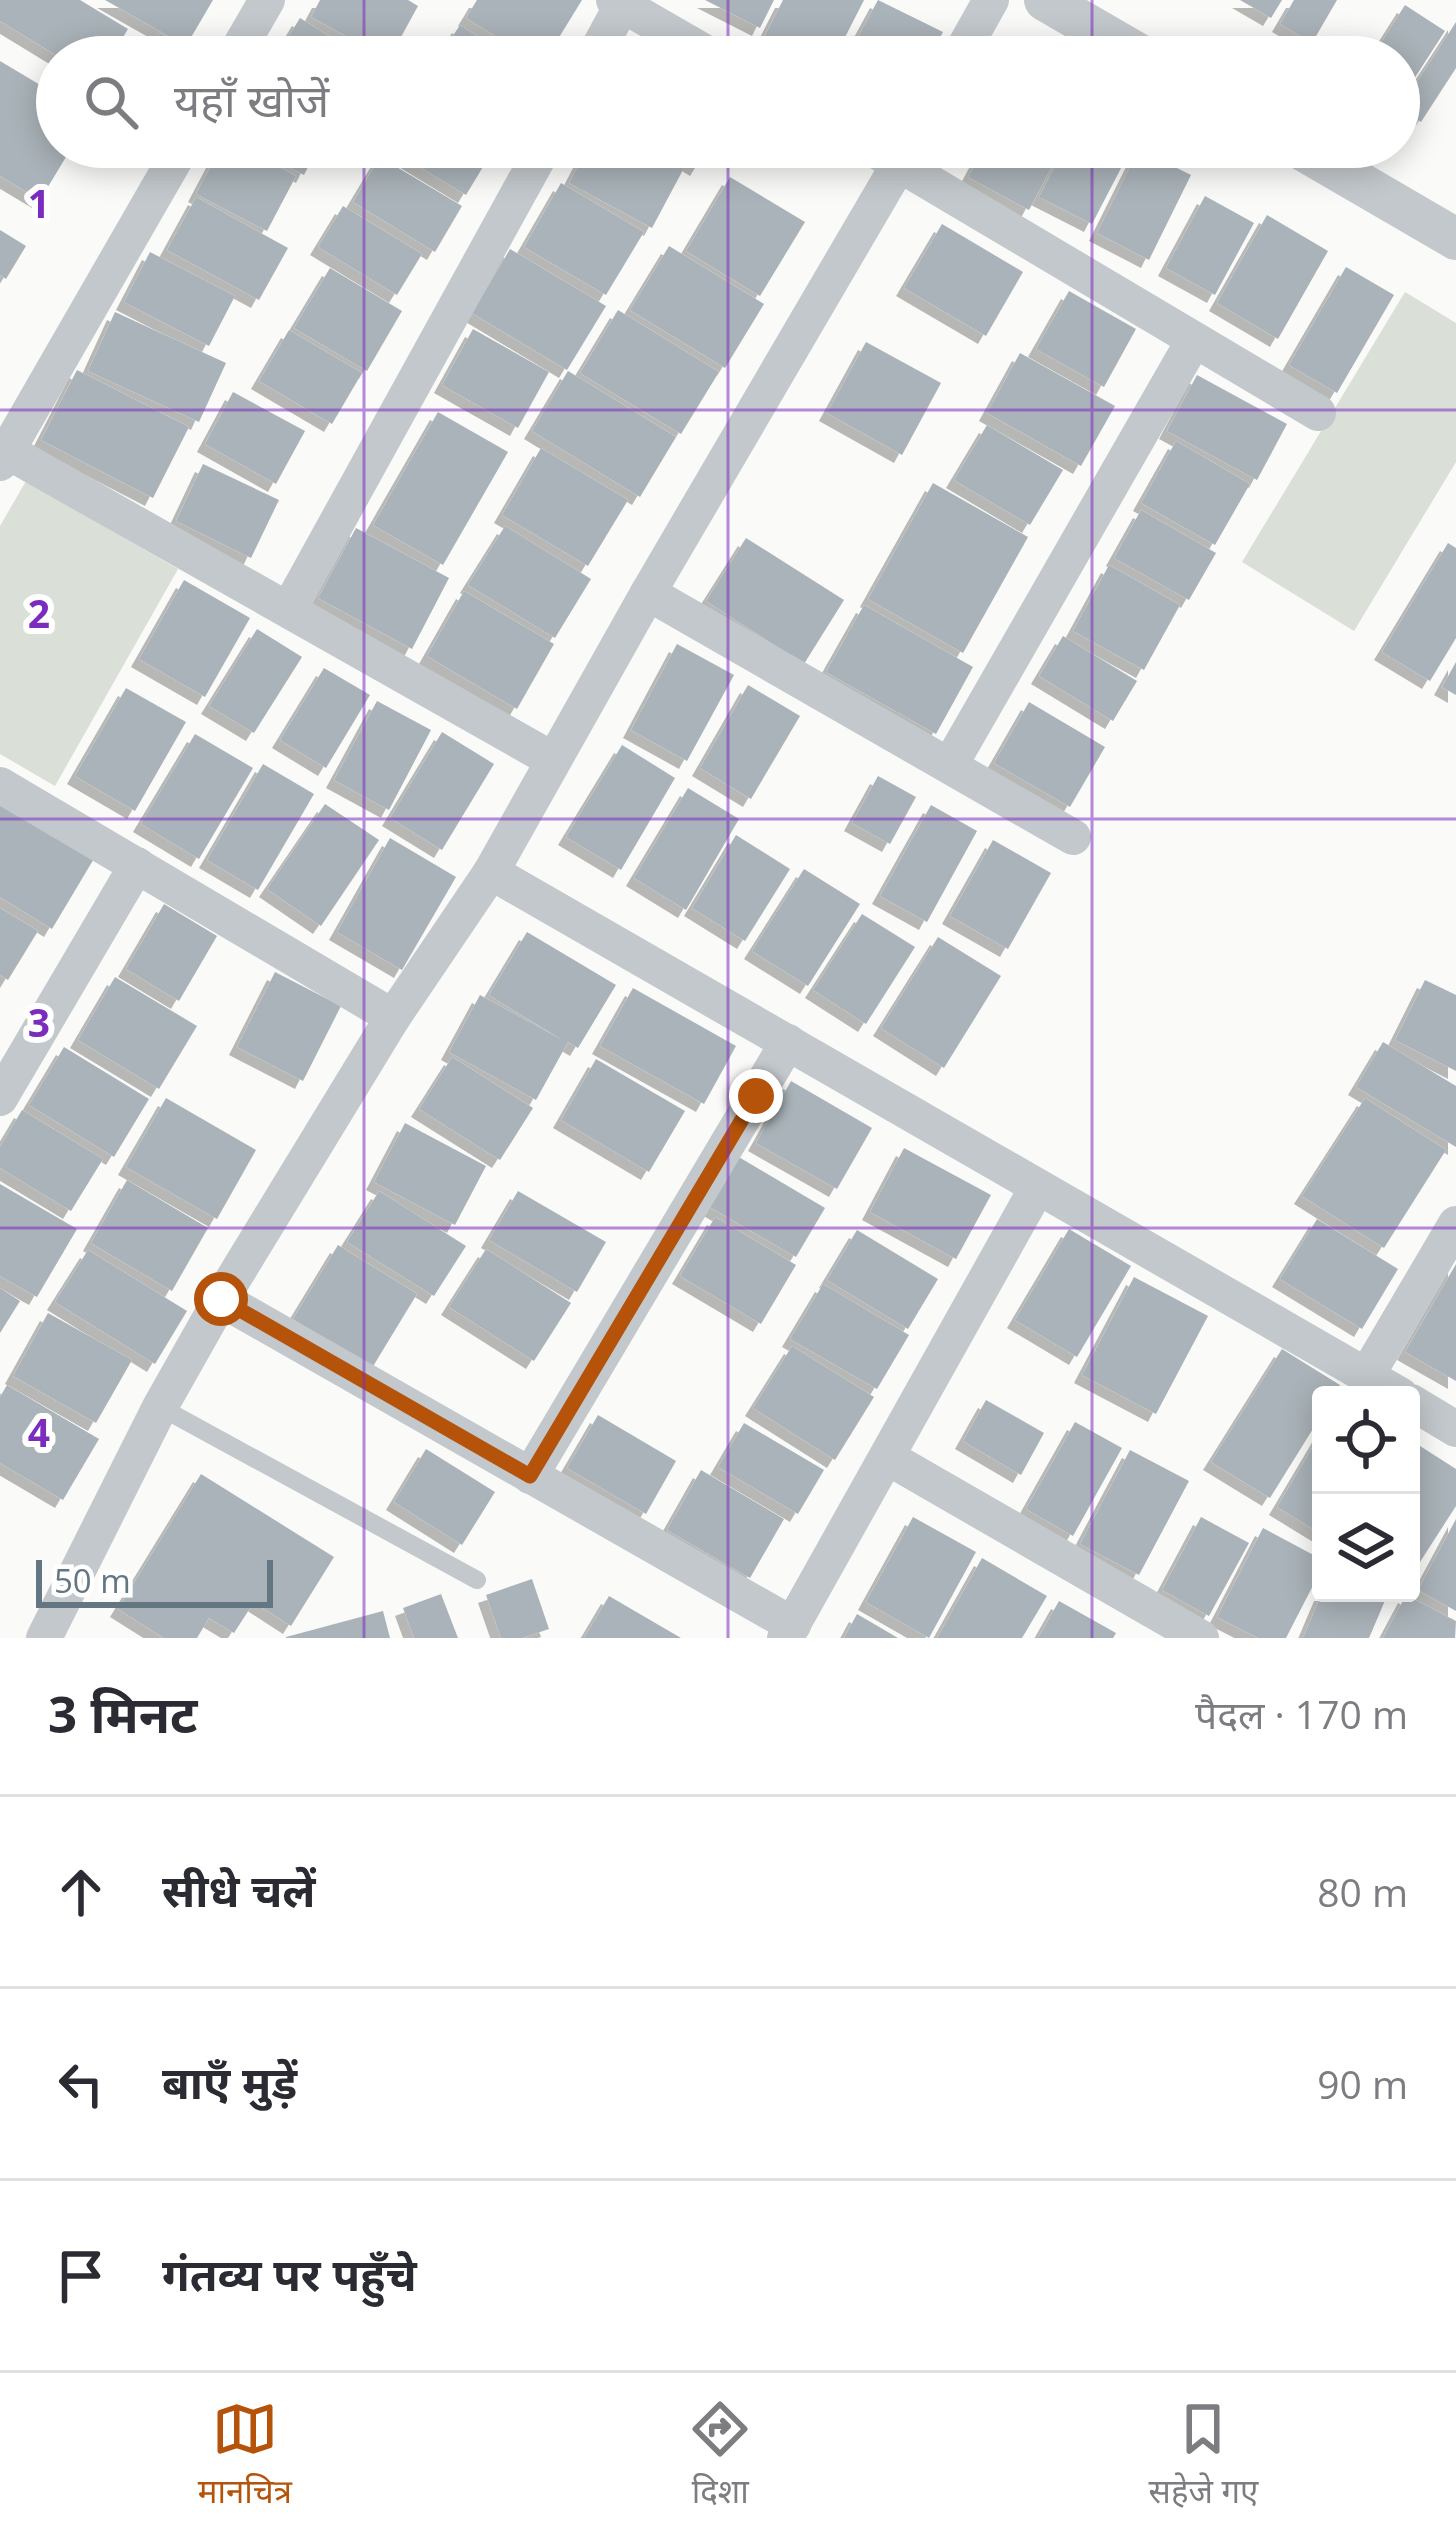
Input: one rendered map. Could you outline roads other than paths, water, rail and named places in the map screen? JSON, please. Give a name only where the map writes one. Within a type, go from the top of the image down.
[{"type":"street","points":[[246,36],[267,0]]},
{"type":"street","points":[[971,36],[991,0]]},
{"type":"street","points":[[1045,0],[1107,36]]},
{"type":"street","points":[[603,36],[618,2],[677,36]]},
{"type":"street","points":[[170,168],[3,457],[289,609],[553,760]]},
{"type":"street","points":[[289,609],[532,168]]},
{"type":"street","points":[[44,1638],[160,1407],[221,1299],[393,1017],[491,872],[884,168]]},
{"type":"street","points":[[919,168],[1318,413]]},
{"type":"street","points":[[1334,168],[1456,239]]},
{"type":"street","points":[[950,765],[1194,340]]},
{"type":"street","points":[[648,593],[1072,837]]},
{"type":"street","points":[[0,785],[393,1017]]},
{"type":"street","points":[[0,1098],[137,865]]},
{"type":"street","points":[[491,872],[1385,1386]]},
{"type":"street","points":[[530,1476],[788,1042]]},
{"type":"street","points":[[221,1299],[789,1631],[1037,1187]]},
{"type":"street","points":[[1367,1375],[1456,1224]]},
{"type":"street","points":[[1420,1407],[1456,1429]]},
{"type":"street","points":[[887,1457],[1202,1638]]},
{"type":"lane","points":[[160,1407],[477,1580]]}]
